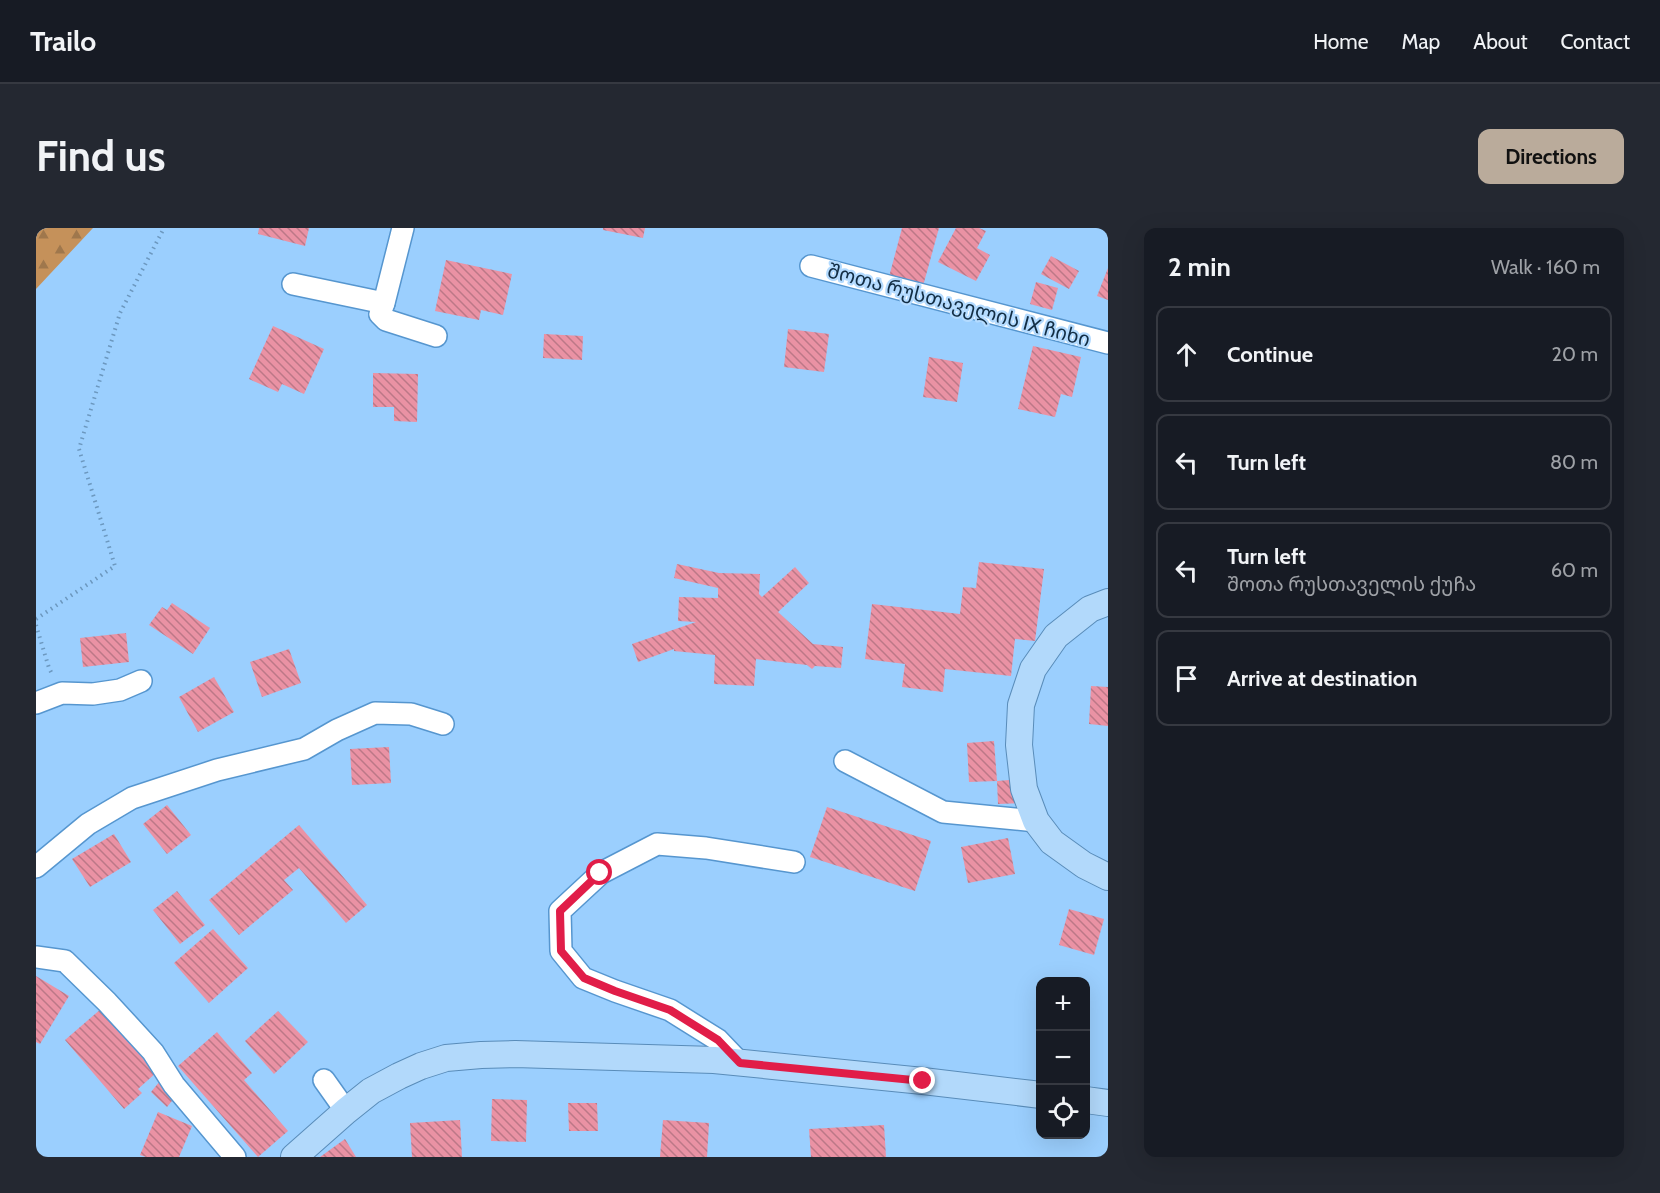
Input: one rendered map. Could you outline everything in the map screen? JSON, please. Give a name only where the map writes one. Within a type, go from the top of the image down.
[{"type":"main road","points":[[1108,602],[1090,609],[1056,636],[1033,669],[1021,705],[1019,745],[1024,789],[1036,821],[1052,842],[1084,865],[1108,877]]},
{"type":"main road","points":[[294,1157],[371,1091],[399,1076],[446,1058],[515,1054],[714,1060],[1036,1094]]},
{"type":"main road","points":[[1090,1101],[1108,1103]]},
{"type":"street","points":[[403,228],[380,314],[386,320],[436,336]]},
{"type":"street","name":"შოთა რუსთაველის IX ჩიხი","points":[[811,266],[1108,343]]},
{"type":"street","points":[[293,284],[384,303]]},
{"type":"street","points":[[36,703],[62,693],[93,694],[120,690],[141,681]]},
{"type":"street","points":[[36,867],[88,824],[132,798],[217,770],[304,749],[337,730],[375,713],[411,714],[443,724]]},
{"type":"street","points":[[845,761],[943,812],[1036,821]]},
{"type":"street","points":[[740,1063],[718,1040],[670,1010],[584,978],[561,951],[560,911],[600,873],[657,844],[706,848],[794,862]]},
{"type":"street","points":[[36,957],[65,961],[107,1002],[153,1052],[174,1085],[235,1157]]},
{"type":"street","points":[[324,1080],[346,1111]]},
{"type":"path","points":[[36,619],[115,566],[79,449],[120,313],[164,228]]},
{"type":"path","points":[[36,625],[49,668],[62,693]]},
{"type":"green space","points":[[36,228],[93,228],[36,289]]},
{"type":"building","points":[[259,228],[309,228],[305,246],[258,234]]},
{"type":"building","points":[[603,228],[645,228],[643,238],[603,230]]},
{"type":"building","points":[[902,228],[939,228],[923,286],[889,277]]},
{"type":"building","points":[[956,228],[979,228],[986,231],[977,248],[990,255],[976,281],[938,262]]},
{"type":"building","points":[[1051,256],[1079,271],[1069,289],[1041,274]]},
{"type":"building","points":[[446,260],[512,274],[503,315],[481,310],[479,320],[435,311]]},
{"type":"building","points":[[1108,268],[1108,300],[1097,296]]},
{"type":"building","points":[[1036,282],[1058,288],[1052,310],[1030,304]]},
{"type":"building","points":[[273,326],[324,349],[304,394],[282,384],[278,392],[249,379]]},
{"type":"building","points":[[788,329],[829,334],[824,372],[784,367]]},
{"type":"building","points":[[544,334],[583,336],[582,360],[543,358]]},
{"type":"building","points":[[1033,346],[1081,357],[1072,397],[1061,394],[1055,417],[1018,409]]},
{"type":"building","points":[[929,357],[963,363],[957,402],[923,397]]},
{"type":"building","points":[[373,373],[418,374],[417,422],[394,421],[394,407],[373,407]]},
{"type":"building","points":[[979,562],[1044,569],[1035,641],[1015,639],[1011,676],[945,669],[943,692],[902,687],[905,664],[865,659],[872,604],[960,614],[963,587],[976,588]]},
{"type":"building","points":[[677,564],[719,573],[760,574],[759,594],[762,597],[795,567],[809,583],[778,612],[813,644],[843,647],[841,668],[815,666],[812,669],[807,665],[756,659],[754,686],[714,684],[715,655],[674,651],[674,649],[638,662],[632,644],[696,622],[678,621],[679,597],[718,598],[718,588],[674,578]]},
{"type":"building","points":[[172,603],[210,628],[193,654],[149,625],[162,607],[167,610]]},
{"type":"building","points":[[126,633],[129,662],[83,667],[80,638]]},
{"type":"building","points":[[289,649],[301,683],[262,697],[250,662]]},
{"type":"building","points":[[214,677],[234,712],[198,732],[179,697]]},
{"type":"building","points":[[1091,686],[1108,687],[1108,726],[1089,724]]},
{"type":"building","points":[[994,741],[997,781],[969,782],[967,743]]},
{"type":"building","points":[[389,747],[391,783],[352,785],[350,749]]},
{"type":"building","points":[[1021,779],[1022,803],[998,804],[997,781]]},
{"type":"building","points":[[167,805],[191,835],[167,854],[143,824]]},
{"type":"building","points":[[827,807],[931,841],[915,891],[810,857]]},
{"type":"building","points":[[299,825],[367,905],[346,923],[299,868],[284,880],[293,890],[239,935],[209,900]]},
{"type":"building","points":[[114,834],[131,862],[90,887],[72,859]]},
{"type":"building","points":[[1008,838],[1015,874],[968,883],[961,847]]},
{"type":"building","points":[[177,891],[205,925],[180,944],[153,910]]},
{"type":"building","points":[[1069,909],[1104,919],[1094,955],[1059,945]]},
{"type":"building","points":[[213,929],[248,968],[209,1003],[174,963]]},
{"type":"building","points":[[36,976],[69,996],[40,1044],[36,1042]]},
{"type":"building","points":[[102,1008],[157,1072],[138,1089],[142,1093],[124,1109],[65,1040]]},
{"type":"building","points":[[278,1011],[308,1042],[274,1074],[245,1041]]},
{"type":"building","points":[[217,1032],[252,1073],[244,1080],[288,1131],[258,1157],[178,1066]]},
{"type":"building","points":[[160,1081],[176,1096],[167,1107],[151,1092]]},
{"type":"building","points":[[492,1099],[527,1100],[526,1142],[491,1141]]},
{"type":"building","points":[[568,1103],[597,1103],[598,1131],[569,1131]]},
{"type":"building","points":[[158,1112],[192,1126],[179,1157],[140,1155]]},
{"type":"building","points":[[460,1120],[462,1157],[412,1157],[410,1123]]},
{"type":"building","points":[[663,1120],[709,1123],[707,1157],[660,1157]]},
{"type":"building","points":[[884,1125],[886,1157],[811,1157],[809,1129]]},
{"type":"building","points":[[345,1139],[356,1157],[320,1157]]},
{"type":"route","points":[[600,873],[560,911],[561,951],[584,978],[670,1010],[718,1040],[740,1063],[923,1081]]}]
